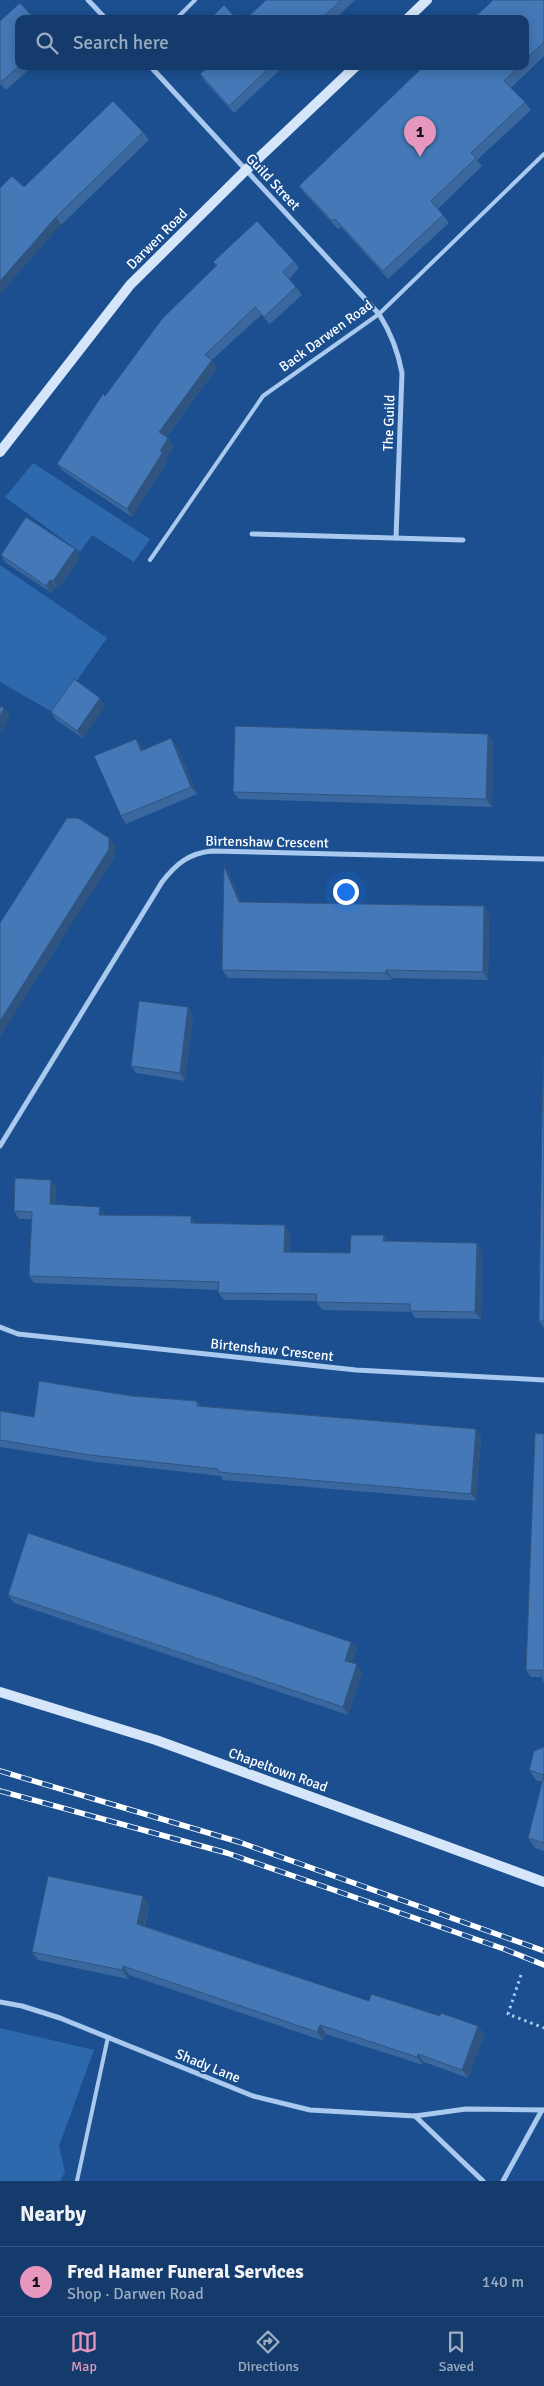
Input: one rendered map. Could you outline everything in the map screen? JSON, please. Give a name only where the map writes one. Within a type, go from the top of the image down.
[{"type":"main road","points":[[411,15],[427,0]]},
{"type":"main road","name":"Darwen Road","points":[[0,452],[130,285],[246,170],[352,70]]},
{"type":"main road","name":"Chapeltown Road","points":[[0,1692],[156,1740],[544,1882]]},
{"type":"street","points":[[88,0],[102,15]]},
{"type":"street","name":"Guild Street","points":[[154,70],[379,314]]},
{"type":"street","name":"The Guild","points":[[379,314],[394,341],[402,373],[396,538]]},
{"type":"street","points":[[252,534],[464,540]]},
{"type":"street","name":"Birtenshaw Crescent","points":[[0,1146],[162,882],[174,866],[186,857],[198,852],[212,851],[544,859]]},
{"type":"street","name":"Birtenshaw Crescent","points":[[0,1327],[18,1334],[356,1370],[544,1380]]},
{"type":"street","name":"Shady Lane","points":[[0,2002],[22,2006],[60,2018],[253,2096],[310,2110],[415,2116],[466,2109],[543,2110]]},
{"type":"street","points":[[503,2181],[543,2110]]},
{"type":"street","points":[[415,2116],[482,2181]]},
{"type":"lane","points":[[180,15],[195,0]]},
{"type":"lane","name":"Back Darwen Road","points":[[150,560],[263,396],[379,314],[544,154]]},
{"type":"lane","points":[[77,2181],[108,2037]]},
{"type":"path","points":[[521,1974],[508,2014],[544,2028]]},
{"type":"shaded area","points":[[33,463],[150,539],[134,562],[92,535],[80,552],[5,497]]},
{"type":"shaded area","points":[[0,565],[107,638],[54,713],[0,682]]},
{"type":"shaded area","points":[[0,2028],[94,2050],[59,2146],[65,2172],[60,2181],[0,2181]]},
{"type":"building","points":[[266,0],[341,0],[325,15],[250,15]]},
{"type":"building","points":[[493,0],[544,0],[544,42],[529,56],[529,15],[477,15]]},
{"type":"building","points":[[20,3],[31,15],[15,15],[15,70],[1,82],[0,81],[0,21]]},
{"type":"building","points":[[224,5],[233,15],[214,15]]},
{"type":"building","points":[[204,70],[267,70],[229,106],[200,74]]},
{"type":"building","points":[[420,70],[515,70],[504,81],[525,102],[471,153],[476,158],[431,201],[443,215],[383,271],[335,219],[332,221],[299,186]]},
{"type":"building","points":[[113,101],[143,132],[56,217],[0,281],[0,188],[12,176],[24,187]]},
{"type":"building","points":[[257,221],[294,261],[283,272],[296,287],[264,317],[255,307],[205,355],[212,360],[159,432],[168,438],[160,451],[163,452],[127,509],[57,464],[103,394],[105,396],[162,319],[217,265],[213,262]]},
{"type":"building","points":[[26,517],[75,549],[53,581],[50,580],[46,586],[1,555]]},
{"type":"building","points":[[74,679],[100,698],[77,731],[51,712]]},
{"type":"building","points":[[0,706],[4,708],[0,717]]},
{"type":"building","points":[[235,726],[488,734],[486,799],[233,792]]},
{"type":"building","points":[[171,738],[191,787],[121,816],[94,756],[136,739],[141,751]]},
{"type":"building","points":[[67,818],[78,818],[109,838],[109,849],[0,1021],[0,923]]},
{"type":"building","points":[[224,866],[239,902],[484,906],[483,972],[386,970],[386,973],[222,970]]},
{"type":"building","points":[[139,1001],[188,1007],[180,1073],[131,1066]]},
{"type":"building","points":[[544,1056],[544,1321],[539,1321],[542,1116]]},
{"type":"building","points":[[15,1178],[51,1180],[50,1204],[100,1207],[99,1215],[191,1216],[191,1223],[285,1225],[284,1252],[350,1253],[351,1235],[384,1235],[383,1241],[477,1243],[475,1312],[410,1311],[410,1304],[316,1302],[317,1294],[218,1293],[219,1282],[29,1276],[32,1212],[14,1211]]},
{"type":"building","points":[[39,1381],[132,1396],[197,1401],[197,1406],[476,1429],[471,1494],[218,1472],[218,1469],[90,1455],[0,1440],[0,1411],[34,1417]]},
{"type":"building","points":[[535,1433],[544,1434],[544,1680],[542,1680],[542,1670],[526,1670]]},
{"type":"building","points":[[28,1533],[351,1642],[345,1661],[357,1664],[343,1707],[8,1595]]},
{"type":"building","points":[[544,1747],[544,1775],[529,1770],[534,1751]]},
{"type":"building","points":[[544,1775],[544,1843],[528,1838]]},
{"type":"building","points":[[48,1876],[143,1896],[137,1924],[369,2001],[371,1994],[440,2016],[441,2013],[478,2026],[462,2070],[418,2054],[417,2057],[320,2025],[317,2032],[123,1966],[122,1970],[32,1952]]},
{"type":"railway","points":[[0,1771],[239,1842],[544,1951]]},
{"type":"railway","points":[[0,1791],[227,1853],[504,1949],[544,1965]]},
{"type":"place","name":"Fred Hamer Funeral Services","points":[[420,157]]}]
